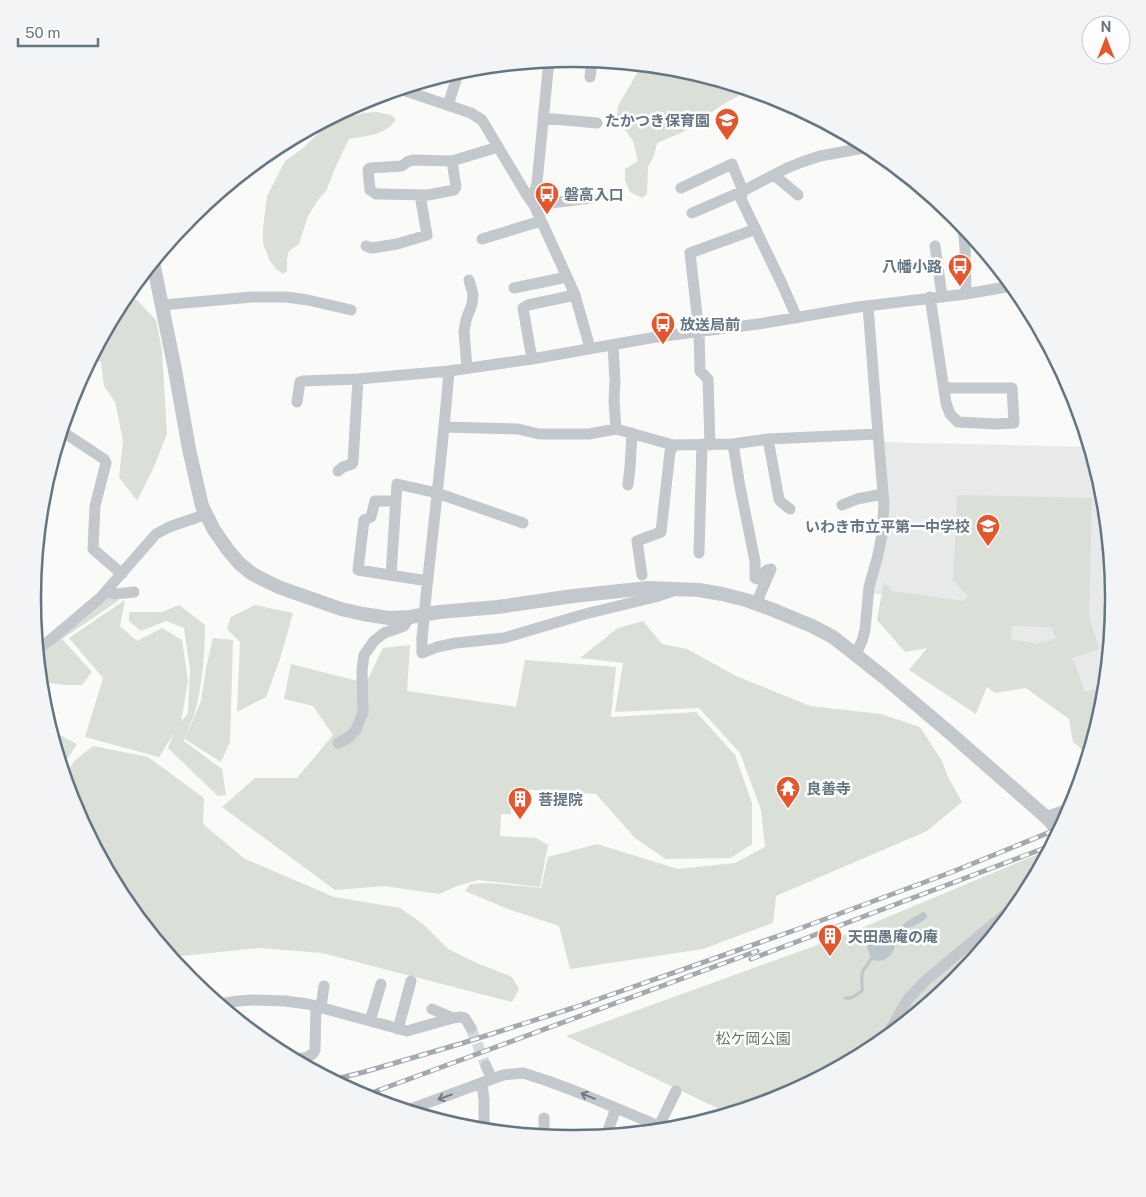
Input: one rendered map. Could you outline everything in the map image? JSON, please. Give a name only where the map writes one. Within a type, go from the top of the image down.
[{"type":"street","points":[[531,201],[537,183],[548,68]]},
{"type":"street","points":[[590,78],[591,68]]},
{"type":"street","points":[[448,105],[456,80]]},
{"type":"street","points":[[410,92],[471,113],[482,120],[541,221],[575,295],[590,348]]},
{"type":"street","points":[[543,118],[597,124]]},
{"type":"street","points":[[452,161],[456,187],[454,190],[420,195],[376,194],[370,190],[368,170],[370,168],[402,166],[413,160],[452,161],[498,147]]},
{"type":"street","points":[[692,213],[742,191],[787,168],[820,156],[857,149]]},
{"type":"street","points":[[681,188],[732,164],[742,191],[741,200],[797,318]]},
{"type":"street","points":[[774,175],[798,195]]},
{"type":"street","points":[[366,246],[372,248],[397,244],[427,235],[420,195]]},
{"type":"street","points":[[531,201],[591,198]]},
{"type":"street","points":[[482,238],[541,221]]},
{"type":"street","points":[[699,553],[708,380],[700,371],[699,332],[690,253],[756,229]]},
{"type":"street","points":[[964,238],[966,294]]},
{"type":"street","points":[[935,246],[936,297],[944,388],[950,414],[958,422],[1014,423],[1012,388],[944,388]]},
{"type":"street","points":[[155,271],[202,506],[214,530],[228,550],[239,563],[262,580],[348,611],[389,618],[498,607],[648,588],[699,590],[722,594],[756,604],[779,612],[834,637],[950,733],[1046,817],[1054,826]]},
{"type":"street","points":[[514,288],[567,276]]},
{"type":"street","points":[[467,368],[464,332],[473,294],[469,280]]},
{"type":"street","points":[[297,402],[300,382],[303,380],[358,379],[449,371],[532,359],[656,337],[758,324],[868,306],[1004,287]]},
{"type":"street","points":[[532,359],[523,308],[528,305],[575,295]]},
{"type":"street","points":[[162,305],[252,297],[286,297],[351,310]]},
{"type":"street","points":[[856,654],[862,641],[869,587],[881,541],[884,504],[868,306]]},
{"type":"street","points":[[613,345],[616,428]]},
{"type":"street","points":[[449,371],[422,653],[437,647],[456,643],[504,638],[585,614],[656,598],[679,588]]},
{"type":"street","points":[[338,471],[353,462],[358,379]]},
{"type":"street","points":[[444,427],[518,429],[539,434],[589,434],[616,428],[674,445],[733,444],[768,439],[878,434]]},
{"type":"street","points":[[628,485],[632,433]]},
{"type":"street","points":[[67,435],[104,459],[106,463],[95,506],[93,549],[122,574]]},
{"type":"street","points":[[768,439],[779,499],[790,509]]},
{"type":"street","points":[[733,444],[755,561],[756,580],[767,570],[771,569],[756,604]]},
{"type":"street","points":[[642,575],[637,540],[661,532],[670,452],[674,445]]},
{"type":"street","points":[[390,575],[397,484],[437,493],[522,523]]},
{"type":"street","points":[[842,504],[883,494]]},
{"type":"street","points":[[396,501],[375,501],[371,517],[364,520],[358,570],[428,581]]},
{"type":"street","points":[[43,644],[100,598],[156,534],[169,527],[207,514]]},
{"type":"street","points":[[106,592],[116,594],[134,592]]},
{"type":"street","points":[[338,743],[348,738],[356,730],[362,712],[364,654],[374,641],[384,633],[404,626],[410,617]]},
{"type":"street","points":[[1046,817],[1060,812]]},
{"type":"street","points":[[895,1021],[908,999],[925,981],[993,924]]},
{"type":"street","points":[[398,1029],[411,981]]},
{"type":"street","points":[[370,1021],[381,984]]},
{"type":"street","points":[[304,1057],[309,1056],[316,1050],[319,1007],[324,986]]},
{"type":"street","points":[[228,1003],[253,1000],[308,1004],[407,1032],[461,1017],[465,1018],[471,1028]]},
{"type":"street","points":[[432,1009],[453,1018]]},
{"type":"street","points":[[484,1123],[484,1100],[487,1081],[486,1066]]},
{"type":"street","points":[[417,1107],[503,1075],[522,1072],[653,1124]]},
{"type":"street","points":[[664,1122],[676,1091]]},
{"type":"street","points":[[609,1129],[616,1108]]},
{"type":"street","points":[[544,1118],[544,1129]]},
{"type":"shaded area","name":"いわき市立平第一中学校","points":[[874,442],[1083,447],[1095,495],[1102,547],[1104,633],[1096,695],[1080,700],[938,605],[871,593],[879,501]]},
{"type":"shaded area","points":[[923,912],[926,913],[927,917],[900,934],[890,955],[878,961],[871,959],[866,943],[869,939],[881,935],[885,938],[891,937],[907,921]]},
{"type":"green space","points":[[638,71],[677,77],[741,94],[683,132],[657,143],[654,156],[648,167],[647,194],[642,198],[630,192],[625,180],[625,169],[638,161],[633,141],[621,126],[617,114],[618,106]]},
{"type":"green space","points":[[377,112],[391,115],[396,119],[382,132],[349,139],[326,191],[308,216],[299,244],[289,251],[287,271],[283,274],[270,261],[263,244],[267,196],[285,161],[303,148],[321,131],[344,119],[364,113]]},
{"type":"green space","points":[[134,299],[137,300],[156,320],[162,350],[167,434],[153,469],[137,501],[119,477],[123,441],[115,402],[104,386],[101,361],[97,362],[112,333]]},
{"type":"green space","points":[[957,495],[1092,498],[1089,616],[1099,649],[1072,658],[1085,692],[1097,688],[1083,750],[1073,742],[1069,719],[1026,688],[995,693],[987,687],[976,714],[909,670],[927,648],[905,652],[877,620],[884,582],[892,591],[964,601],[968,596],[953,580]],"holes":[[[1012,626],[1051,627],[1056,639],[1036,644],[1011,639]]]},
{"type":"green space","points":[[110,593],[118,601],[62,639],[92,672],[82,685],[48,683],[44,648]]},
{"type":"green space","points":[[125,600],[120,626],[137,641],[162,628],[182,640],[188,681],[181,722],[188,713],[190,670],[184,628],[166,621],[141,631],[129,621],[129,612],[162,612],[179,605],[205,625],[204,659],[199,694],[194,715],[184,741],[222,769],[226,795],[218,796],[168,748],[174,733],[159,757],[85,737],[103,678],[69,638]]},
{"type":"green space","points":[[255,605],[293,613],[280,659],[266,697],[237,712],[240,642],[227,629],[231,617]]},
{"type":"green space","points":[[643,621],[662,644],[687,649],[736,676],[810,706],[881,714],[920,727],[942,761],[948,777],[962,802],[927,831],[776,896],[773,923],[703,949],[570,969],[559,926],[508,909],[465,891],[470,884],[488,883],[541,888],[548,857],[597,844],[678,869],[735,863],[765,847],[761,810],[740,753],[699,708],[615,712],[623,663],[580,658],[618,628]]},
{"type":"green space","points":[[213,638],[233,640],[230,742],[221,762],[185,739],[201,701]]},
{"type":"green space","points":[[410,645],[407,691],[516,707],[525,660],[616,667],[611,717],[696,712],[735,755],[752,803],[752,844],[731,858],[666,859],[635,838],[596,794],[520,789],[518,806],[511,807],[511,814],[501,814],[500,836],[536,838],[548,845],[540,887],[478,880],[439,894],[384,886],[335,890],[222,807],[255,778],[297,778],[333,735],[313,706],[284,699],[291,664],[366,683],[383,648]]},
{"type":"green space","points":[[59,736],[77,744],[66,760]]},
{"type":"green space","points":[[93,746],[148,757],[204,798],[203,824],[245,859],[334,897],[400,908],[423,924],[448,949],[512,977],[519,989],[512,1002],[322,953],[259,948],[180,956],[151,922],[112,864],[96,834],[69,770],[74,761]]},
{"type":"green space","name":"松ケ岡公園","points":[[1040,854],[995,922],[949,975],[924,998],[868,1041],[839,1059],[776,1090],[720,1109],[566,1036],[842,936]]},
{"type":"waterway","points":[[845,998],[851,998],[862,991],[862,974],[871,959]]},
{"type":"tunnel","points":[[471,1028],[486,1066]]},
{"type":"railway","points":[[343,1077],[463,1043],[573,1008],[801,928],[952,872],[1051,832]]},
{"type":"railway","points":[[751,959],[1042,849]]},
{"type":"railway","points":[[375,1092],[757,951]]},
{"type":"place","name":"たかつき保育園","points":[[727,141]]},
{"type":"place","name":"磐高入口","points":[[547,215]]},
{"type":"place","name":"八幡小路","points":[[960,287]]},
{"type":"place","name":"放送局前","points":[[663,345]]},
{"type":"place","name":"いわき市立平第一中学校","points":[[988,547]]},
{"type":"place","name":"良善寺","points":[[788,809]]},
{"type":"place","name":"菩提院","points":[[520,820]]},
{"type":"place","name":"天田愚庵の庵","points":[[830,957]]}]
